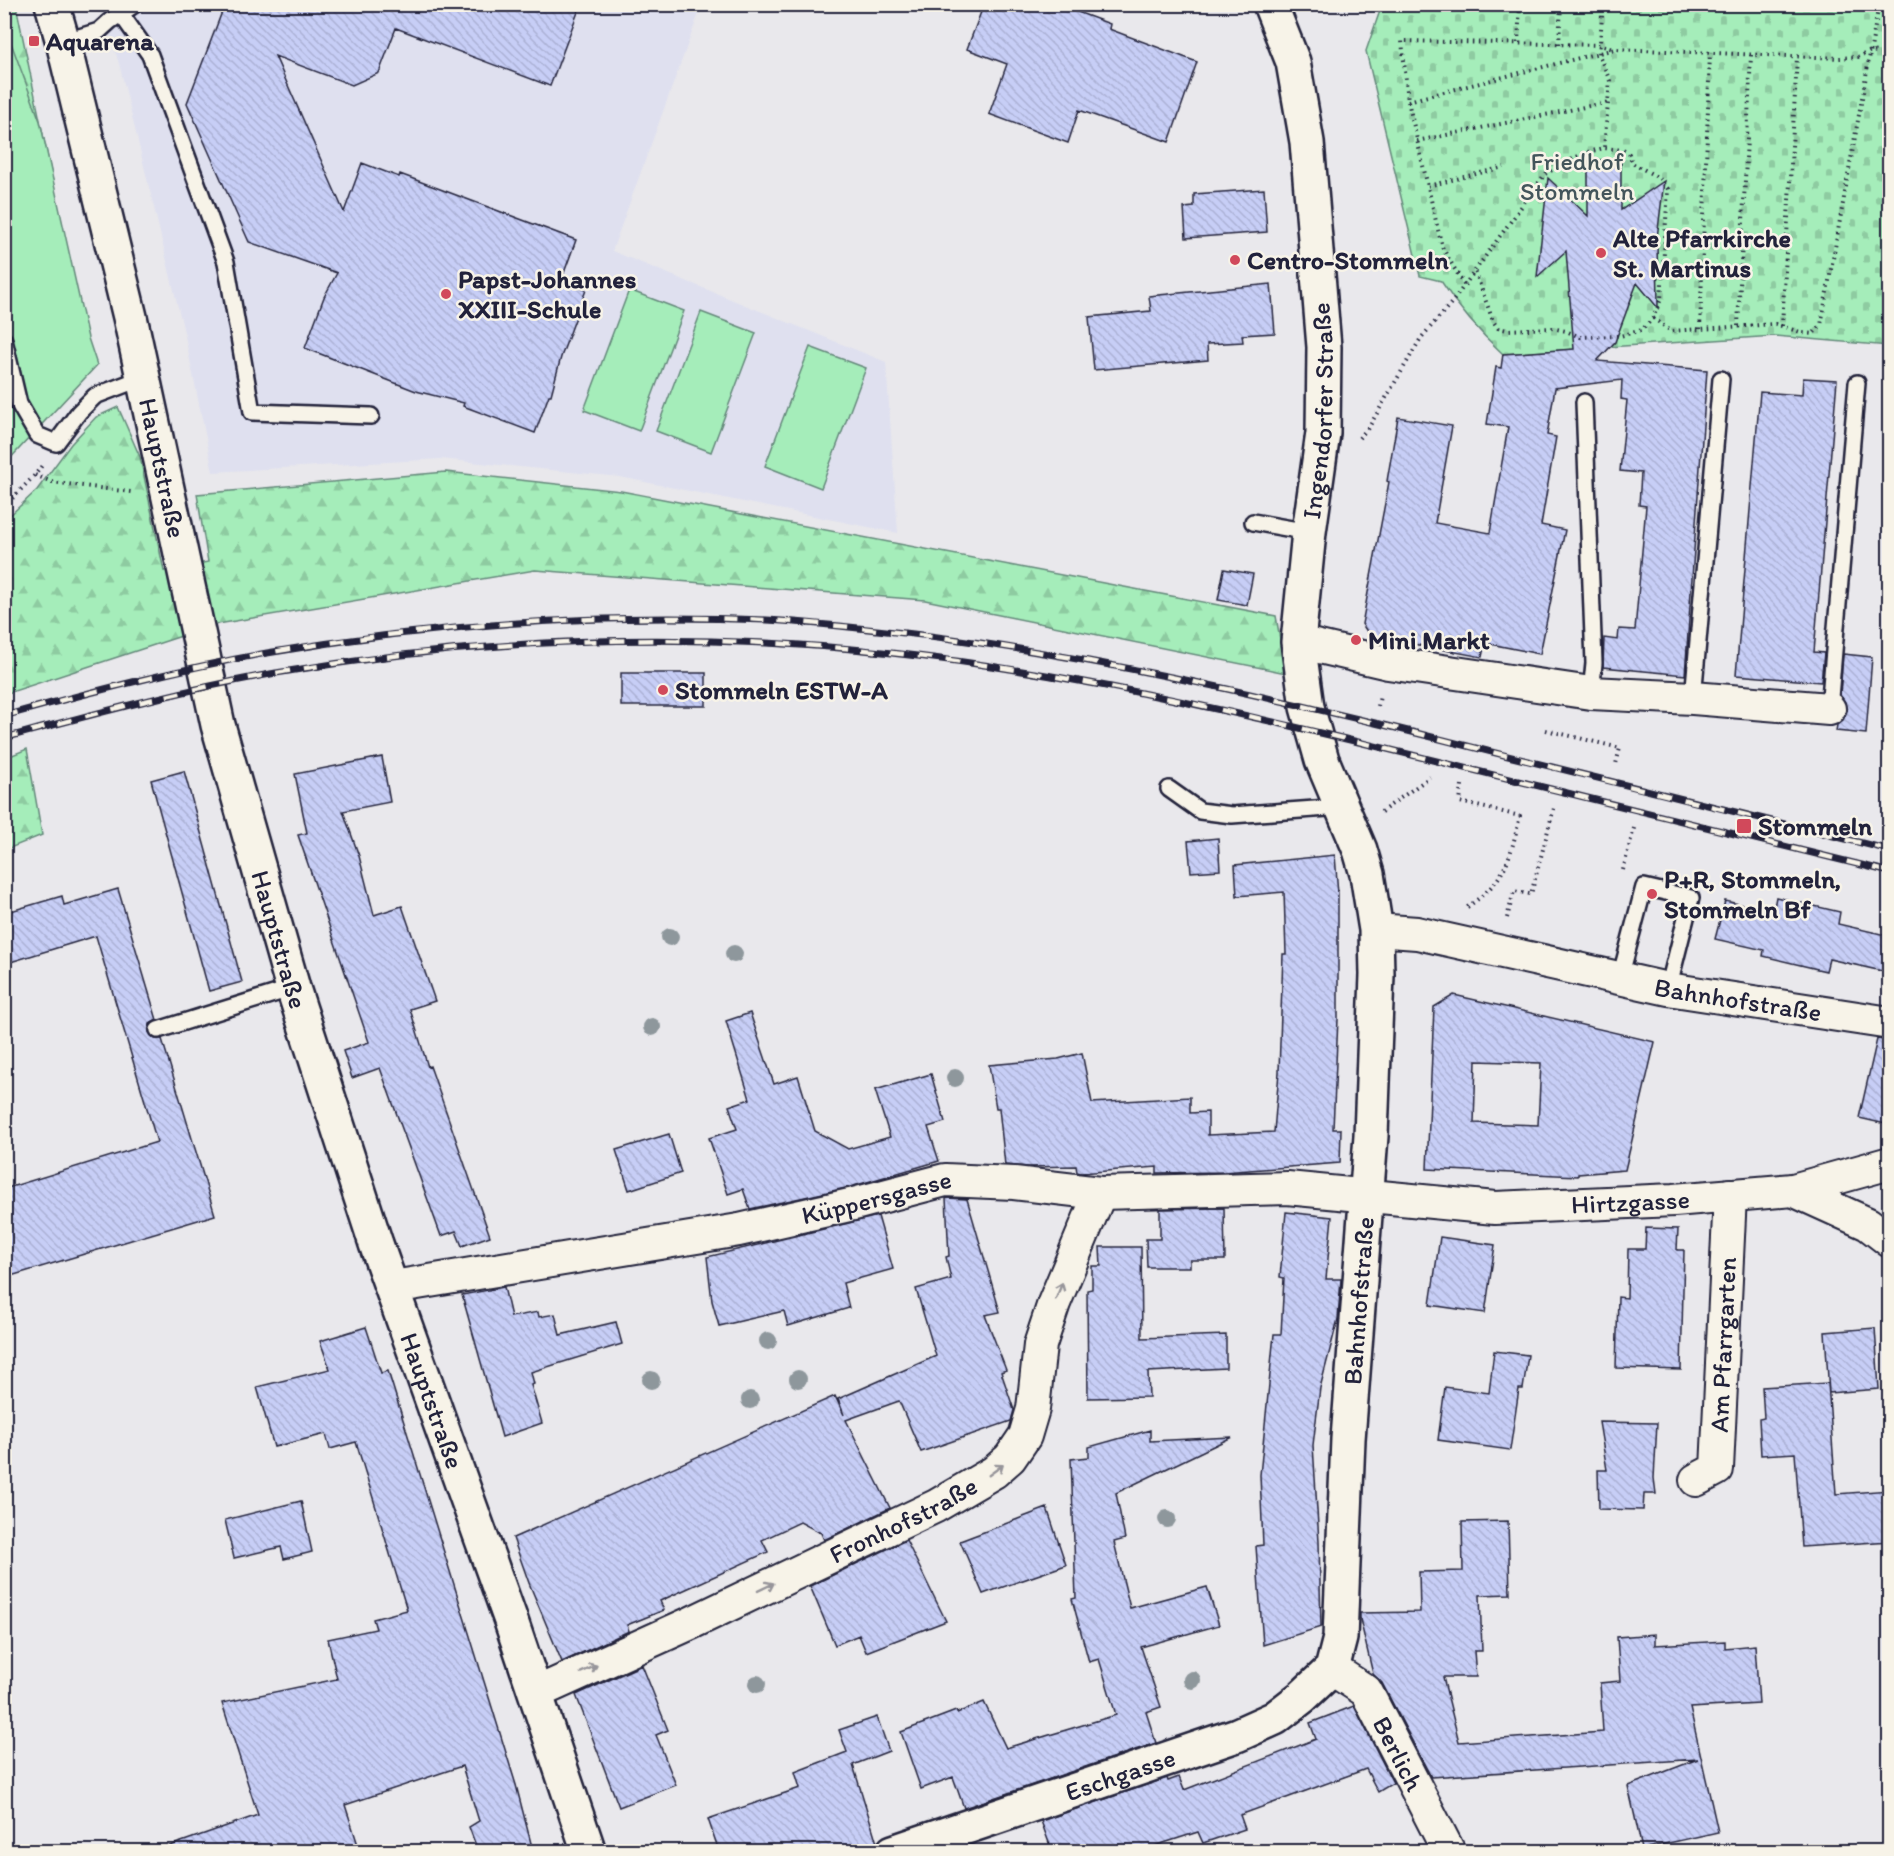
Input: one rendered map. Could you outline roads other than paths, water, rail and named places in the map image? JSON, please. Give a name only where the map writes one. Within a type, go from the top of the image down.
[{"type":"street","name":"Hauptstraße","points":[[52,4],[130,317],[218,724],[293,988],[376,1244],[536,1693],[589,1851]]},
{"type":"street","name":"Ingendorfer Straße","points":[[1270,4],[1293,62],[1307,142],[1324,347],[1323,433],[1309,532],[1298,642],[1306,706],[1314,731]]},
{"type":"street","points":[[1298,642],[1388,663],[1591,693],[1693,698],[1829,709]]},
{"type":"street","name":"Bahnhofstraße","points":[[1314,731],[1322,760],[1364,866],[1376,930],[1377,975],[1366,1196],[1346,1483],[1340,1638],[1332,1669]]},
{"type":"street","name":"Bahnhofstraße","points":[[1376,930],[1417,933],[1668,989],[1890,1023]]},
{"type":"street","name":"Hirtzgasse","points":[[1366,1196],[1495,1208],[1674,1200],[1792,1190],[1890,1163]]},
{"type":"street","name":"Küppersgasse","points":[[393,1287],[739,1230],[854,1204],[945,1180],[1003,1182],[1100,1193],[1287,1188],[1366,1196]]},
{"type":"street","points":[[1792,1190],[1868,1224],[1890,1241]]},
{"type":"street","name":"Fronhofstraße","points":[[536,1693],[691,1623],[936,1506],[994,1472],[1010,1458],[1025,1436],[1033,1409],[1040,1345],[1100,1193]]},
{"type":"street","name":"Am Pfarrgarten","points":[[1696,1480],[1717,1469],[1730,1195]]},
{"type":"street","name":"Eschgasse","points":[[893,1851],[1237,1735],[1275,1718],[1332,1669]]},
{"type":"street","name":"Berlich","points":[[1332,1669],[1366,1691],[1449,1851]]},
{"type":"lane","points":[[63,42],[99,31],[135,4]]},
{"type":"lane","points":[[121,14],[150,55],[226,262],[252,412],[371,416]]},
{"type":"lane","points":[[4,340],[19,404],[37,435],[56,443],[79,412],[95,396],[142,378]]},
{"type":"lane","points":[[1693,698],[1721,379]]},
{"type":"lane","points":[[1829,709],[1857,383]]},
{"type":"lane","points":[[1584,402],[1594,663],[1591,693]]},
{"type":"lane","points":[[1253,522],[1309,532]]},
{"type":"lane","points":[[1169,789],[1200,811],[1221,814],[1342,807]]},
{"type":"lane","points":[[1620,978],[1644,887],[1691,898],[1668,989]]},
{"type":"lane","points":[[158,1030],[293,988]]},
{"type":"railway","points":[[4,716],[201,666],[267,653],[391,635],[453,628],[578,620],[704,618],[787,621],[930,636],[1052,654],[1172,677],[1352,718],[1890,850]]},
{"type":"railway","points":[[4,738],[140,702],[208,687],[276,673],[398,655],[521,644],[643,640],[766,643],[930,657],[1092,683],[1172,699],[1890,872]]},
{"type":"place","name":"Aquarena","points":[[34,41]]},
{"type":"place","name":"Alte Pfarrkirche St. Martinus","points":[[1601,253]]},
{"type":"place","name":"Centro-Stommeln","points":[[1235,260]]},
{"type":"place","name":"Papst-Johannes XXIII-Schule","points":[[446,294]]},
{"type":"place","name":"Mini Markt","points":[[1356,640]]},
{"type":"place","name":"Stommeln ESTW-A","points":[[663,690]]},
{"type":"place","name":"Stommeln","points":[[1744,826]]},
{"type":"place","name":"P+R, Stommeln, Stommeln Bf","points":[[1652,894]]},
{"type":"park label","name":"Friedhof Stommeln","points":[[1577,176]]}]
